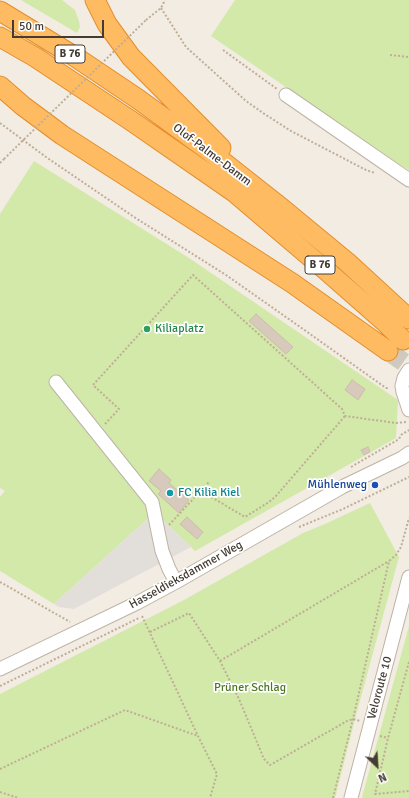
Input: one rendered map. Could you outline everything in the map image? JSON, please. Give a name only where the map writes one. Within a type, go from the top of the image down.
[{"type":"highway","points":[[95,0],[107,24],[131,57],[278,206]]},
{"type":"highway","name":"Olof-Palme-Damm","points":[[0,11],[74,56],[138,99],[208,150],[347,262],[409,319]]},
{"type":"highway","name":"Olof-Palme-Damm","points":[[0,37],[35,56],[234,192],[385,322],[396,346],[292,283],[62,135],[23,106],[0,86]]},
{"type":"highway","points":[[0,41],[35,56]]},
{"type":"street","points":[[286,95],[409,180]]},
{"type":"street","points":[[409,370],[404,378],[402,386],[409,410]]},
{"type":"street","points":[[56,382],[152,502],[162,551],[176,582]]},
{"type":"street","name":"Hasseldieksdammer Weg","points":[[0,669],[96,623],[176,582],[318,501],[409,453]]},
{"type":"street","name":"Veloroute 10","points":[[351,798],[409,577]]},
{"type":"path","points":[[0,163],[146,20],[161,8],[165,0]]},
{"type":"path","points":[[161,8],[186,47],[232,89],[257,109],[291,131],[366,170],[378,174]]},
{"type":"path","points":[[223,50],[286,95]]},
{"type":"path","points":[[390,55],[409,57]]},
{"type":"path","points":[[0,123],[46,157],[134,217],[226,275],[386,388],[402,386]]},
{"type":"path","points":[[97,434],[119,409],[93,385],[193,275],[342,409],[346,416]]},
{"type":"path","points":[[346,416],[396,423],[409,422]]},
{"type":"path","points":[[201,491],[245,517],[270,502],[276,496],[346,416]]},
{"type":"path","points":[[399,439],[409,430]]},
{"type":"path","points":[[319,519],[409,477]]},
{"type":"path","points":[[158,534],[209,482]]},
{"type":"path","points":[[220,661],[396,555],[401,547],[409,518]]},
{"type":"path","points":[[333,798],[353,719],[388,561]]},
{"type":"path","points":[[0,582],[61,617]]},
{"type":"path","points":[[150,632],[189,612],[220,661],[239,699],[264,759],[270,765],[347,721],[353,719],[371,723]]},
{"type":"path","points":[[0,686],[142,616],[217,774],[210,798]]},
{"type":"path","points":[[409,662],[408,671],[388,738],[375,794],[409,791]]},
{"type":"path","points":[[0,770],[125,710],[198,736]]},
{"type":"path","points":[[0,792],[18,798]]},
{"type":"green space","points":[[21,0],[62,0],[75,10],[80,27],[77,33]]},
{"type":"green space","points":[[235,0],[409,0],[409,170],[211,36]]},
{"type":"green space","name":"Kiliaplatz","points":[[34,161],[189,258],[398,400],[396,438],[195,551],[155,512],[54,604],[0,571],[0,497],[5,491],[0,488],[0,214]]},
{"type":"green space","name":"Prüner Schlag","points":[[370,503],[399,557],[335,798],[0,798],[0,694],[184,600],[303,533]]},
{"type":"green space","points":[[409,626],[409,798],[362,798],[362,797]]},
{"type":"shaded area","points":[[155,512],[191,547],[74,609],[59,607],[54,604]]},
{"type":"building","points":[[256,314],[293,347],[286,354],[249,321]]},
{"type":"building","points":[[352,380],[365,389],[358,400],[345,390]]},
{"type":"building","points":[[368,447],[370,452],[364,455],[361,450]]},
{"type":"building","name":"FC Kilia Kiel","points":[[159,469],[171,480],[169,483],[189,500],[179,513],[158,494],[161,491],[149,481]]},
{"type":"building","points":[[187,517],[203,532],[197,539],[180,524]]},
{"type":"tunnel","points":[[388,351],[409,366]]},
{"type":"place","name":"Kiliaplatz","points":[[147,329]]},
{"type":"place","name":"Mühlenweg","points":[[375,485]]},
{"type":"place","name":"FC Kilia Kiel","points":[[170,493]]}]
